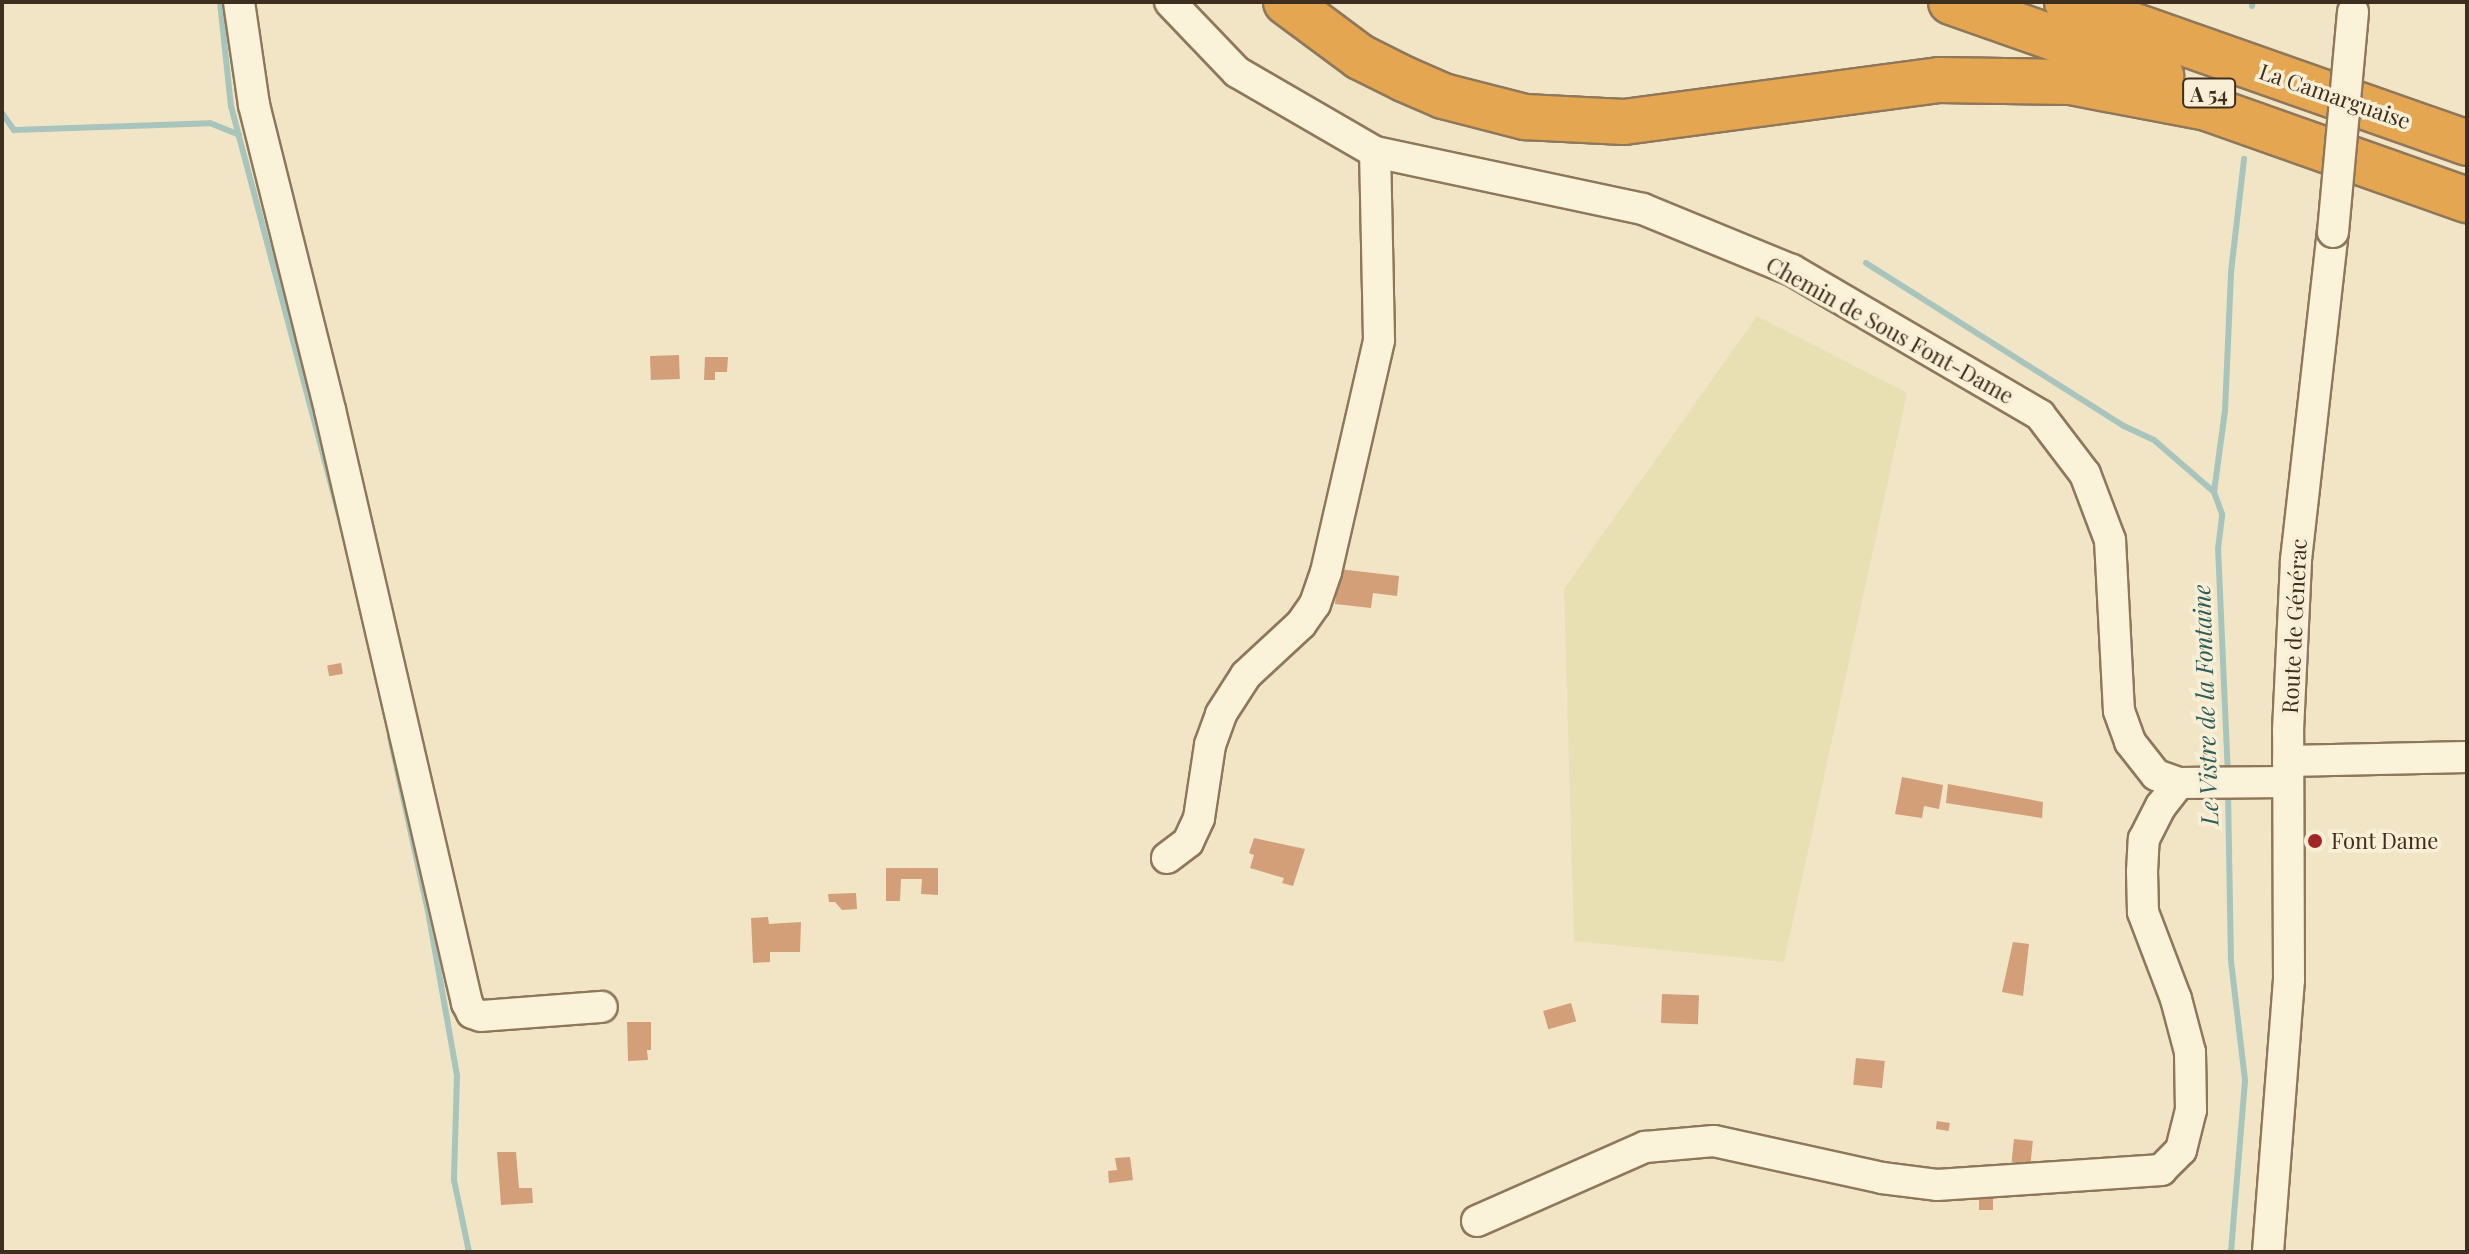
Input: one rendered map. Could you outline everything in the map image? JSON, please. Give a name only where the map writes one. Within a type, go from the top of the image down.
[{"type":"highway","points":[[1286,2],[1360,57],[1404,79],[1443,96],[1525,117],[1624,122],[1939,80],[2070,82],[2207,108],[2467,200]]},
{"type":"highway","name":"A 54","points":[[1951,2],[2467,183]]},
{"type":"highway","name":"La Camarguaise","points":[[2067,2],[2467,143]]},
{"type":"highway","points":[[2148,2],[2257,44],[2424,128]]},
{"type":"street","points":[[239,2],[254,105],[330,410],[467,1003],[472,1013],[481,1016],[602,1007]]},
{"type":"street","name":"Chemin de Sous Font-Dame","points":[[1170,2],[1237,72],[1375,152],[1643,209],[1792,270],[2040,415],[2085,474],[2110,540],[2119,711],[2130,742],[2156,775],[2192,783]]},
{"type":"street","name":"Route de Générac","points":[[2268,1252],[2289,980],[2288,771],[2296,560],[2333,232],[2353,7]]},
{"type":"street","points":[[1167,858],[1188,842],[1199,818],[1210,745],[1221,714],[1246,675],[1301,624],[1315,604],[1326,572],[1379,340],[1375,152]]},
{"type":"street","points":[[1477,1221],[1645,1147],[1714,1141],[1882,1178],[1937,1185],[2161,1170],[2181,1150],[2191,1110],[2190,1052],[2176,999],[2143,912],[2144,839],[2161,806],[2192,783],[2254,784],[2288,771],[2467,757]]},
{"type":"shaded area","points":[[1757,316],[1907,393],[1784,962],[1574,941],[1564,589]]},
{"type":"building","points":[[679,355],[680,379],[651,380],[650,356]]},
{"type":"building","points":[[705,357],[728,357],[727,372],[715,372],[715,380],[704,380]]},
{"type":"building","points":[[1339,569],[1399,576],[1397,596],[1373,593],[1371,608],[1335,604]]},
{"type":"building","points":[[341,663],[343,674],[329,676],[327,665]]},
{"type":"building","points":[[1902,777],[1943,785],[1939,809],[1924,806],[1922,818],[1895,814]]},
{"type":"building","points":[[1948,784],[2043,802],[2042,818],[1946,803]]},
{"type":"building","points":[[1254,838],[1305,849],[1293,886],[1282,883],[1284,878],[1250,868],[1254,855],[1249,853]]},
{"type":"building","points":[[886,868],[938,868],[938,895],[921,894],[922,879],[901,879],[900,901],[886,901]]},
{"type":"building","points":[[856,893],[857,909],[842,910],[835,902],[829,902],[828,894]]},
{"type":"building","points":[[768,917],[769,924],[801,922],[800,952],[770,952],[770,962],[753,963],[751,918]]},
{"type":"building","points":[[2013,942],[2029,944],[2023,996],[2002,992]]},
{"type":"building","points":[[1662,994],[1699,995],[1698,1024],[1661,1023]]},
{"type":"building","points":[[1571,1003],[1576,1021],[1548,1029],[1543,1011]]},
{"type":"building","points":[[627,1022],[651,1022],[648,1060],[628,1061]]},
{"type":"building","points":[[1856,1058],[1885,1061],[1882,1088],[1853,1085]]},
{"type":"building","points":[[1937,1121],[1950,1123],[1949,1131],[1936,1129]]},
{"type":"building","points":[[2014,1139],[2033,1141],[2030,1164],[2012,1162]]},
{"type":"building","points":[[497,1152],[516,1152],[519,1188],[532,1188],[533,1203],[501,1205]]},
{"type":"building","points":[[1130,1157],[1133,1180],[1109,1183],[1108,1171],[1117,1170],[1115,1158]]},
{"type":"building","points":[[1979,1197],[1993,1197],[1993,1210],[1979,1210]]},
{"type":"waterway","points":[[220,2],[231,106],[343,531]]},
{"type":"waterway","name":"Le Vistre de la Fontaine","points":[[2252,6],[2253,2]]},
{"type":"waterway","points":[[2,113],[14,130],[210,123],[239,135]]},
{"type":"waterway","name":"Le Vistre de la Fontaine","points":[[2228,776],[2218,549],[2222,514],[2214,492],[2225,411],[2231,272],[2244,159]]},
{"type":"waterway","points":[[1866,263],[2124,426],[2154,440],[2214,492]]},
{"type":"waterway","points":[[390,737],[428,911],[457,1076],[454,1180],[469,1252]]},
{"type":"waterway","name":"Le Vistre de la Fontaine","points":[[2228,791],[2231,961],[2245,1081],[2231,1252]]},
{"type":"place","name":"Font Dame","points":[[2315,841]]}]
